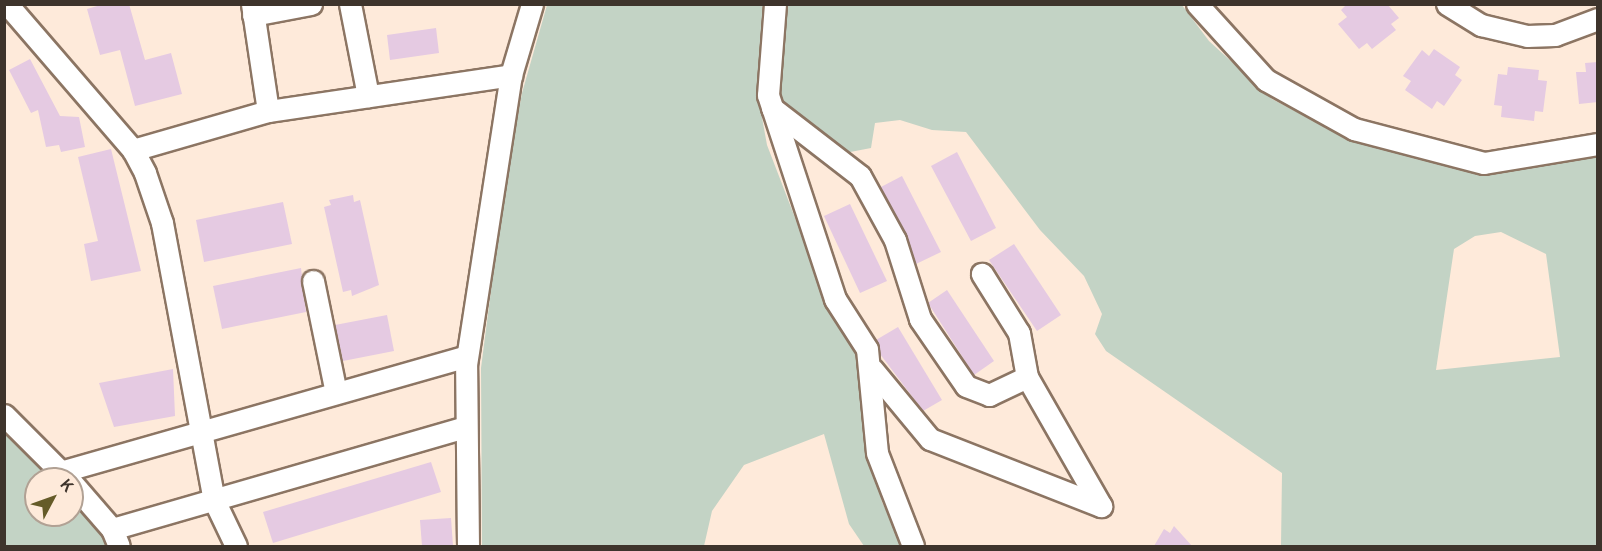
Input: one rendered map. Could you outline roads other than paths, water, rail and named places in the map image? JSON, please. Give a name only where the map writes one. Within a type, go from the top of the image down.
[{"type":"street","points":[[7,4],[133,150],[162,223],[214,501],[236,546]]},
{"type":"street","points":[[268,111],[253,10],[311,4]]},
{"type":"street","points":[[350,4],[368,96]]},
{"type":"street","points":[[468,546],[463,428],[467,356],[511,75],[532,4]]},
{"type":"street","points":[[775,4],[772,108],[835,299],[867,349],[872,369],[877,453],[913,546]]},
{"type":"street","points":[[1197,4],[1266,80],[1354,129],[1484,163],[1598,144]]},
{"type":"street","points":[[1447,4],[1481,25],[1527,36],[1555,35],[1598,19]]},
{"type":"street","points":[[133,150],[268,111],[511,75]]},
{"type":"street","points":[[772,108],[860,176],[895,240],[920,319],[966,386],[989,396],[1026,377]]},
{"type":"street","points":[[872,369],[930,439],[1101,506],[1026,377],[1019,333],[982,274]]},
{"type":"street","points":[[313,281],[336,393]]},
{"type":"street","points":[[84,472],[201,432],[467,356]]},
{"type":"street","points":[[4,415],[56,467]]},
{"type":"street","points":[[84,499],[115,538],[214,501],[463,428]]}]
